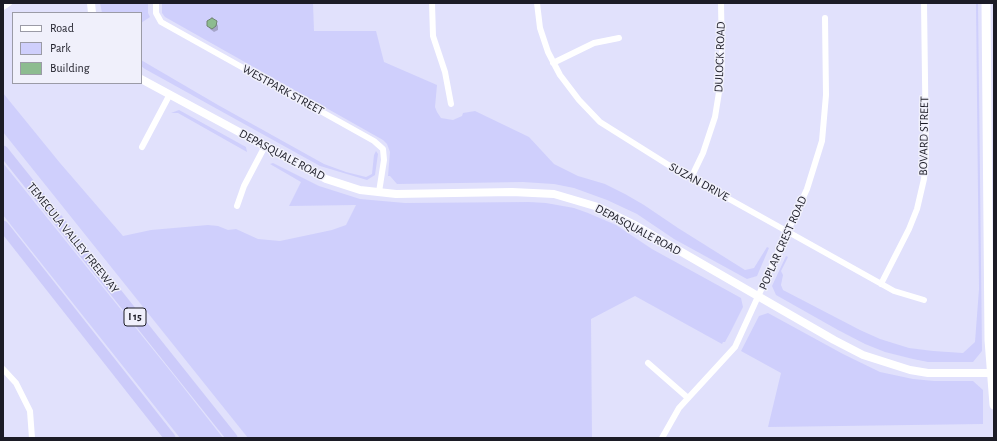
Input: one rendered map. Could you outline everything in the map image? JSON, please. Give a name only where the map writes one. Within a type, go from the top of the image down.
[{"type":"highway","name":"TEMECULA VALLEY FREEWAY","points":[[3,151],[232,438]]},
{"type":"highway","points":[[3,226],[170,438]]},
{"type":"main road","points":[[986,3],[991,190],[989,340],[994,405]]},
{"type":"street","points":[[3,7],[9,3]]},
{"type":"street","name":"WESTPARK STREET","points":[[156,3],[156,13],[161,22],[374,141],[383,149],[384,160],[380,192]]},
{"type":"street","points":[[432,3],[433,36],[445,72],[451,104]]},
{"type":"street","name":"SUZAN DRIVE","points":[[537,3],[540,28],[553,63],[578,100],[600,122],[633,144],[691,178],[881,284],[894,291],[924,300]]},
{"type":"street","name":"DULOCK ROAD","points":[[691,178],[703,153],[715,117],[720,86],[722,58],[722,3]]},
{"type":"street","name":"BOVARD STREET","points":[[881,284],[909,229],[917,209],[924,179],[926,154],[924,3]]},
{"type":"street","name":"POPLAR CREST ROAD","points":[[662,438],[679,408],[735,347],[807,189],[822,141],[826,95],[825,18]]},
{"type":"street","points":[[553,63],[594,44],[619,38]]},
{"type":"street","name":"DEPASQUALE ROAD","points":[[142,80],[326,179],[360,190],[396,194],[512,192],[554,194],[598,207],[626,221],[834,340],[863,355],[910,370],[928,373],[991,373]]},
{"type":"street","points":[[142,147],[170,94]]},
{"type":"street","points":[[237,206],[244,186],[265,146]]},
{"type":"street","points":[[648,363],[688,398]]},
{"type":"street","points":[[3,369],[16,383],[30,410],[32,438]]},
{"type":"green space","points":[[100,3],[148,3],[148,13],[150,17],[142,22],[142,12],[102,12]]},
{"type":"green space","points":[[162,3],[313,3],[314,31],[376,31],[384,62],[437,85],[435,107],[441,118],[453,120],[462,116],[463,113],[475,111],[529,137],[554,164],[578,176],[605,184],[625,194],[745,270],[754,268],[767,247],[769,248],[757,276],[747,279],[674,239],[637,214],[607,200],[574,188],[554,184],[523,182],[397,184],[390,176],[388,176],[390,152],[387,144],[383,140],[165,17],[162,13]]},
{"type":"green space","points":[[976,3],[978,3],[982,351],[973,362],[928,362],[885,352],[865,344],[776,295],[772,286],[786,256],[788,257],[781,271],[783,275],[781,285],[783,290],[860,330],[880,339],[909,348],[933,351],[963,353],[975,342],[979,289]]},
{"type":"green space","points":[[142,61],[324,164],[346,172],[366,177],[372,174],[374,155],[376,151],[378,154],[375,175],[367,180],[320,166],[142,67]]},
{"type":"green space","points":[[3,93],[60,163],[123,236],[151,230],[208,225],[218,226],[228,230],[236,229],[258,239],[280,241],[332,230],[346,225],[356,205],[289,206],[301,182],[270,164],[273,163],[319,186],[360,199],[405,203],[529,202],[546,203],[574,208],[616,225],[652,249],[741,298],[743,307],[725,342],[722,344],[635,296],[591,319],[592,438],[248,438],[3,132]]},
{"type":"green space","points":[[179,110],[246,147],[247,152],[178,113],[171,113]]},
{"type":"green space","points":[[3,163],[223,438],[180,438],[3,215]]},
{"type":"green space","points":[[768,313],[843,354],[880,372],[913,379],[934,381],[973,381],[983,390],[983,424],[768,427],[781,373],[741,351],[759,316]]},
{"type":"building","points":[[212,18],[217,21],[216,26],[212,29],[207,26],[207,21]]}]
